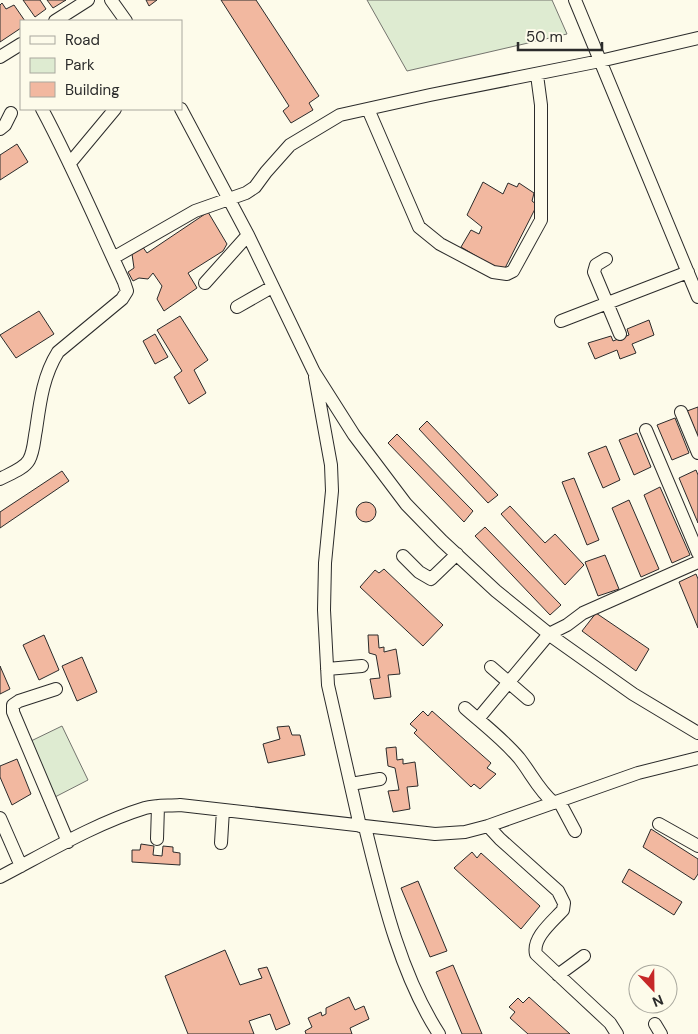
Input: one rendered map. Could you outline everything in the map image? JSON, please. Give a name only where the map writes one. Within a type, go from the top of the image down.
[{"type":"street","points":[[57,20],[88,0]]},
{"type":"street","points":[[111,0],[125,20]]},
{"type":"street","points":[[575,0],[698,297]]},
{"type":"street","points":[[113,258],[195,212],[246,193],[255,187],[290,145],[340,115],[430,94],[600,61],[698,38]]},
{"type":"street","points":[[0,57],[20,45]]},
{"type":"street","points":[[368,109],[419,227],[440,244],[493,272],[507,274],[513,271],[541,220],[541,105],[537,74]]},
{"type":"street","points":[[0,479],[28,461],[33,448],[40,398],[47,374],[58,352],[122,300],[127,291],[70,163],[43,110]]},
{"type":"street","points":[[70,163],[114,110]]},
{"type":"street","points":[[182,110],[248,235],[314,372],[354,436],[406,504],[496,591],[549,634],[633,694],[698,733]]},
{"type":"street","points":[[0,129],[5,125],[11,112]]},
{"type":"street","points":[[205,283],[248,235]]},
{"type":"street","points":[[606,259],[596,265],[594,272],[620,334]]},
{"type":"street","points":[[561,320],[688,272]]},
{"type":"street","points":[[238,308],[272,287]]},
{"type":"street","points":[[314,372],[332,473],[325,563],[324,610],[328,685],[351,784],[398,944],[422,1003],[439,1034]]},
{"type":"street","points":[[681,412],[698,453]]},
{"type":"street","points":[[646,430],[698,553]]},
{"type":"street","points":[[403,556],[419,572],[431,579],[457,554]]},
{"type":"street","points":[[478,719],[549,634],[568,625],[583,613],[698,562]]},
{"type":"street","points":[[327,669],[362,666]]},
{"type":"street","points":[[491,666],[528,699]]},
{"type":"street","points":[[56,689],[18,701],[13,705],[14,712],[68,842]]},
{"type":"street","points":[[465,708],[517,756],[533,776],[543,794],[557,802],[575,831]]},
{"type":"street","points":[[0,877],[100,826],[146,808],[180,805],[435,834],[465,832],[488,826],[638,773],[698,758]]},
{"type":"street","points":[[351,784],[380,779]]},
{"type":"street","points":[[157,839],[158,806]]},
{"type":"street","points":[[221,842],[223,810]]},
{"type":"street","points":[[0,818],[21,866]]},
{"type":"street","points":[[659,824],[698,846]]},
{"type":"street","points":[[488,826],[500,840],[558,891],[562,898],[562,910],[546,929],[534,948],[536,954],[610,1023],[617,1034]]},
{"type":"street","points":[[558,975],[584,956]]},
{"type":"green space","points":[[367,0],[552,0],[567,34],[407,71]]},
{"type":"green space","points":[[62,726],[88,780],[55,797],[31,741]]},
{"type":"building","points":[[23,0],[40,0],[46,9],[35,17]]},
{"type":"building","points":[[47,0],[66,0],[53,8]]},
{"type":"building","points":[[146,0],[157,0],[149,6]]},
{"type":"building","points":[[221,0],[256,0],[319,96],[309,103],[313,110],[291,123],[283,111],[289,106]]},
{"type":"building","points":[[2,3],[6,9],[14,5],[24,20],[20,20],[20,29],[0,42],[0,5]]},
{"type":"building","points":[[17,144],[28,162],[0,180],[0,155]]},
{"type":"building","points":[[483,182],[503,194],[508,183],[517,187],[519,183],[534,193],[532,201],[537,205],[503,272],[461,247],[471,230],[479,234],[482,227],[467,215]]},
{"type":"building","points":[[208,212],[227,244],[223,251],[188,273],[197,288],[164,311],[157,299],[162,286],[153,273],[148,279],[139,278],[133,281],[128,272],[134,268],[132,254],[142,246],[147,253]]},
{"type":"building","points":[[39,311],[54,334],[16,358],[0,335]]},
{"type":"building","points":[[180,316],[208,360],[194,370],[206,393],[189,404],[174,377],[182,371],[157,330]]},
{"type":"building","points":[[649,320],[654,335],[632,344],[636,353],[620,359],[617,350],[595,359],[588,343],[611,336],[613,341],[629,335],[627,329]]},
{"type":"building","points":[[155,334],[168,357],[155,364],[143,341]]},
{"type":"building","points":[[698,407],[698,437],[687,411]]},
{"type":"building","points":[[675,418],[689,453],[672,460],[657,425]]},
{"type":"building","points":[[427,421],[498,495],[488,503],[419,429]]},
{"type":"building","points":[[637,433],[651,467],[634,475],[619,440]]},
{"type":"building","points":[[397,434],[473,511],[464,522],[388,443]]},
{"type":"building","points":[[606,446],[620,480],[603,488],[588,453]]},
{"type":"building","points":[[696,470],[698,475],[698,523],[679,478]]},
{"type":"building","points":[[62,471],[69,481],[0,528],[0,512]]},
{"type":"building","points":[[574,478],[599,540],[587,545],[562,482]]},
{"type":"building","points":[[660,487],[690,555],[672,563],[644,495]]},
{"type":"building","points":[[629,500],[659,569],[641,577],[612,508]]},
{"type":"building","points":[[366,502],[373,505],[376,512],[373,519],[366,522],[359,519],[356,512],[359,505]]},
{"type":"building","points":[[510,506],[545,543],[555,534],[584,565],[565,585],[501,514]]},
{"type":"building","points":[[485,527],[561,605],[550,615],[475,536]]},
{"type":"building","points":[[605,555],[619,589],[598,596],[585,562]]},
{"type":"building","points":[[384,569],[443,625],[423,646],[360,587],[375,570],[379,573]]},
{"type":"building","points":[[696,574],[698,579],[698,628],[679,582]]},
{"type":"building","points":[[596,613],[649,649],[636,671],[582,631]]},
{"type":"building","points":[[44,635],[59,670],[39,680],[23,645]]},
{"type":"building","points":[[368,635],[378,635],[379,648],[384,647],[384,652],[396,649],[400,674],[388,675],[391,697],[374,699],[370,679],[380,678],[376,655],[369,653]]},
{"type":"building","points":[[82,657],[97,692],[77,701],[62,666]]},
{"type":"building","points":[[0,666],[10,689],[0,694]]},
{"type":"building","points":[[423,711],[428,716],[432,711],[491,763],[487,768],[496,774],[480,789],[474,784],[471,787],[414,733],[417,730],[410,724]]},
{"type":"building","points":[[289,726],[292,735],[300,735],[305,755],[268,763],[263,744],[280,739],[277,727]]},
{"type":"building","points":[[396,747],[397,760],[403,759],[403,764],[415,762],[418,786],[407,787],[410,809],[393,812],[388,791],[399,790],[395,768],[388,766],[386,748]]},
{"type":"building","points":[[17,759],[31,794],[12,805],[0,777],[0,766]]},
{"type":"building","points":[[651,829],[698,859],[698,874],[694,880],[643,847]]},
{"type":"building","points":[[141,844],[154,846],[153,855],[162,856],[163,846],[173,847],[173,852],[180,853],[180,865],[132,862],[132,850],[140,850]]},
{"type":"building","points":[[472,852],[477,858],[481,853],[540,906],[521,929],[454,868]]},
{"type":"building","points":[[629,869],[682,902],[674,915],[622,882]]},
{"type":"building","points":[[418,881],[447,951],[430,957],[401,888]]},
{"type":"building","points":[[225,950],[240,985],[262,978],[258,969],[267,967],[290,1024],[276,1030],[270,1014],[249,1021],[254,1034],[188,1034],[165,976]]},
{"type":"building","points":[[453,965],[482,1034],[462,1034],[436,972]]},
{"type":"building","points":[[349,997],[355,1010],[364,1006],[369,1019],[350,1028],[352,1034],[306,1034],[305,1031],[312,1027],[308,1018],[321,1012],[322,1016],[326,1014],[326,1008]]},
{"type":"building","points":[[529,997],[570,1034],[528,1034],[510,1018],[515,1012],[509,1007],[518,998],[523,1003]]}]
